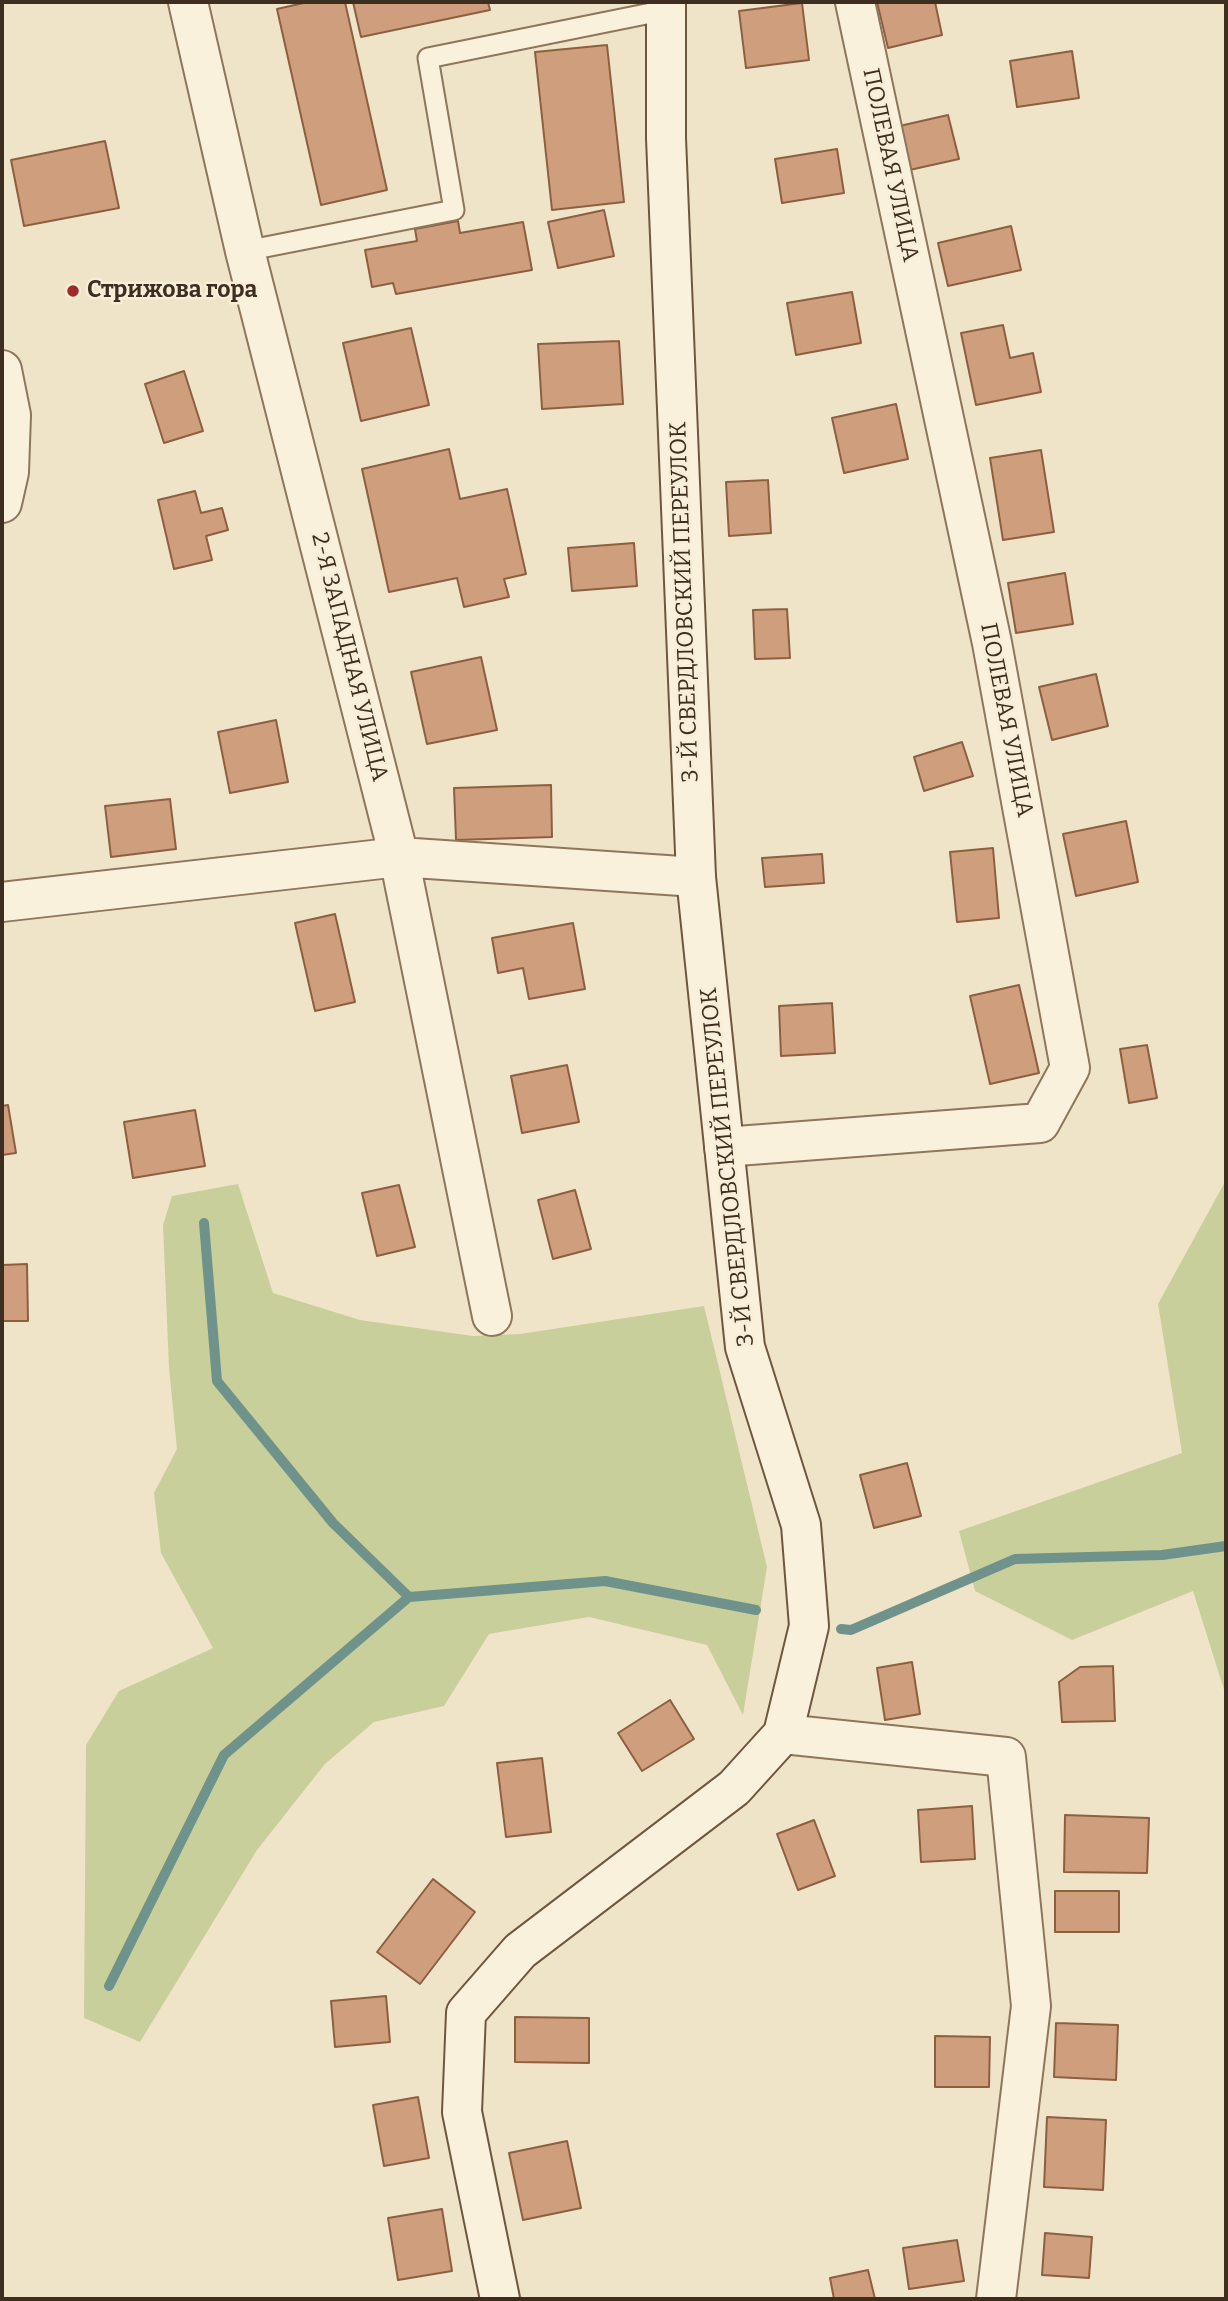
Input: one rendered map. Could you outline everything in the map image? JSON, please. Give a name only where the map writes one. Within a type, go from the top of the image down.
[{"type":"street","name":"2-Я ЗАПАДНАЯ УЛИЦА","points":[[188,2],[245,251],[400,857],[492,1316]]},
{"type":"street","name":"ПОЛЕВАЯ УЛИЦА","points":[[724,1147],[1040,1123],[1070,1068],[992,643],[855,2]]},
{"type":"street","name":"3-Й СВЕРДЛОВСКИЙ ПЕРЕУЛОК","points":[[500,2299],[462,2112],[466,2013],[520,1951],[734,1788],[783,1734],[809,1626],[801,1525],[746,1347],[696,877],[666,138],[666,6]]},
{"type":"street","points":[[2,370],[11,415],[9,472],[2,503]]},
{"type":"street","points":[[2,902],[400,857],[696,877]]},
{"type":"street","points":[[783,1734],[1006,1757],[1031,2006],[996,2299]]},
{"type":"lane","points":[[245,251],[454,211],[428,58],[666,6]]},
{"type":"green space","points":[[1226,1180],[1226,1696],[1193,1591],[1072,1640],[975,1591],[959,1531],[1182,1453],[1158,1304]]},
{"type":"green space","points":[[238,1184],[273,1293],[360,1320],[473,1336],[520,1334],[704,1306],[767,1567],[743,1715],[707,1645],[589,1617],[489,1634],[444,1706],[374,1722],[325,1764],[257,1850],[140,2042],[84,2018],[86,1745],[119,1691],[213,1648],[161,1553],[154,1493],[177,1449],[169,1368],[163,1225],[172,1196]]},
{"type":"building","points":[[308,2],[345,2],[387,190],[321,205],[277,9]]},
{"type":"building","points":[[353,2],[488,2],[490,10],[361,37]]},
{"type":"building","points":[[877,2],[935,2],[942,35],[888,48]]},
{"type":"building","points":[[802,3],[809,60],[746,68],[739,11]]},
{"type":"building","points":[[607,45],[624,202],[552,210],[535,52]]},
{"type":"building","points":[[1072,51],[1079,98],[1017,107],[1010,61]]},
{"type":"building","points":[[948,115],[959,159],[905,171],[895,127]]},
{"type":"building","points":[[105,141],[119,208],[24,226],[11,160]]},
{"type":"building","points":[[837,149],[844,193],[782,203],[775,159]]},
{"type":"building","points":[[604,210],[614,256],[558,268],[548,222]]},
{"type":"building","points":[[458,221],[460,233],[523,222],[532,270],[396,294],[393,283],[372,287],[365,250],[417,241],[415,229]]},
{"type":"building","points":[[1011,226],[1021,270],[948,286],[938,243]]},
{"type":"building","points":[[852,292],[861,343],[796,355],[787,303]]},
{"type":"building","points":[[1003,325],[1010,358],[1033,353],[1041,392],[976,405],[961,333]]},
{"type":"building","points":[[411,328],[429,405],[361,421],[343,343]]},
{"type":"building","points":[[619,341],[623,404],[542,409],[538,344]]},
{"type":"building","points":[[184,371],[203,431],[164,443],[145,384]]},
{"type":"building","points":[[896,404],[908,459],[844,473],[832,418]]},
{"type":"building","points":[[449,449],[460,499],[507,489],[526,574],[504,579],[509,597],[464,607],[457,578],[389,592],[362,469]]},
{"type":"building","points":[[1041,450],[1054,532],[1003,540],[990,458]]},
{"type":"building","points":[[768,480],[771,533],[729,536],[726,482]]},
{"type":"building","points":[[195,491],[201,513],[222,508],[228,530],[206,536],[212,560],[174,569],[158,500]]},
{"type":"building","points":[[634,543],[637,586],[572,591],[568,548]]},
{"type":"building","points":[[1065,573],[1073,624],[1016,633],[1008,583]]},
{"type":"building","points":[[787,609],[790,658],[755,659],[753,610]]},
{"type":"building","points":[[481,657],[497,730],[427,744],[411,672]]},
{"type":"building","points":[[1096,674],[1108,726],[1052,740],[1039,687]]},
{"type":"building","points":[[276,720],[288,782],[230,793],[218,732]]},
{"type":"building","points":[[962,742],[973,776],[924,791],[914,757]]},
{"type":"building","points":[[551,785],[552,837],[456,840],[454,788]]},
{"type":"building","points":[[170,799],[176,849],[111,857],[105,806]]},
{"type":"building","points":[[1126,821],[1138,882],[1076,896],[1063,834]]},
{"type":"building","points":[[993,848],[999,918],[957,922],[950,852]]},
{"type":"building","points":[[822,854],[824,883],[765,887],[762,858]]},
{"type":"building","points":[[335,914],[355,1002],[315,1011],[295,923]]},
{"type":"building","points":[[573,923],[585,989],[529,999],[523,968],[498,973],[492,938]]},
{"type":"building","points":[[1019,985],[1039,1073],[990,1084],[970,996]]},
{"type":"building","points":[[832,1003],[835,1053],[781,1056],[779,1006]]},
{"type":"building","points":[[1147,1045],[1157,1098],[1129,1103],[1120,1049]]},
{"type":"building","points":[[567,1065],[579,1122],[522,1133],[511,1076]]},
{"type":"building","points":[[8,1105],[16,1153],[2,1155],[2,1106]]},
{"type":"building","points":[[195,1110],[205,1166],[133,1178],[124,1122]]},
{"type":"building","points":[[399,1185],[415,1247],[377,1256],[362,1193]]},
{"type":"building","points":[[575,1190],[591,1249],[553,1259],[538,1200]]},
{"type":"building","points":[[27,1264],[28,1321],[2,1321],[2,1265]]},
{"type":"building","points":[[907,1463],[921,1516],[874,1528],[860,1475]]},
{"type":"building","points":[[912,1662],[920,1714],[885,1720],[877,1668]]},
{"type":"building","points":[[1113,1666],[1115,1721],[1062,1722],[1059,1682],[1080,1667]]},
{"type":"building","points":[[670,1700],[694,1739],[642,1771],[618,1733]]},
{"type":"building","points":[[542,1758],[551,1832],[506,1837],[497,1763]]},
{"type":"building","points":[[972,1806],[975,1859],[921,1862],[918,1810]]},
{"type":"building","points":[[1065,1815],[1149,1818],[1147,1873],[1064,1872]]},
{"type":"building","points":[[814,1820],[835,1876],[798,1890],[777,1834]]},
{"type":"building","points":[[433,1879],[475,1912],[420,1984],[377,1952]]},
{"type":"building","points":[[1055,1891],[1119,1891],[1119,1932],[1055,1932]]},
{"type":"building","points":[[386,1996],[390,2042],[335,2047],[331,2001]]},
{"type":"building","points":[[515,2017],[589,2018],[589,2063],[515,2062]]},
{"type":"building","points":[[1056,2023],[1118,2025],[1116,2080],[1054,2077]]},
{"type":"building","points":[[935,2036],[990,2037],[989,2087],[935,2087]]},
{"type":"building","points":[[418,2097],[429,2158],[384,2166],[373,2105]]},
{"type":"building","points":[[1047,2117],[1106,2120],[1103,2190],[1044,2187]]},
{"type":"building","points":[[567,2141],[581,2208],[523,2220],[509,2153]]},
{"type":"building","points":[[442,2209],[452,2271],[398,2280],[388,2218]]},
{"type":"building","points":[[1045,2233],[1092,2237],[1089,2278],[1042,2275]]},
{"type":"building","points":[[957,2240],[964,2281],[909,2289],[903,2248]]},
{"type":"building","points":[[868,2270],[875,2299],[834,2299],[830,2278]]},
{"type":"waterway","points":[[204,1223],[217,1381],[333,1523],[409,1597]]},
{"type":"waterway","points":[[841,1629],[851,1630],[1015,1559],[1162,1555],[1226,1546]]},
{"type":"waterway","points":[[109,1986],[224,1755],[409,1597],[605,1581],[756,1610]]},
{"type":"place","name":"Стрижова гора","points":[[73,291]]}]
